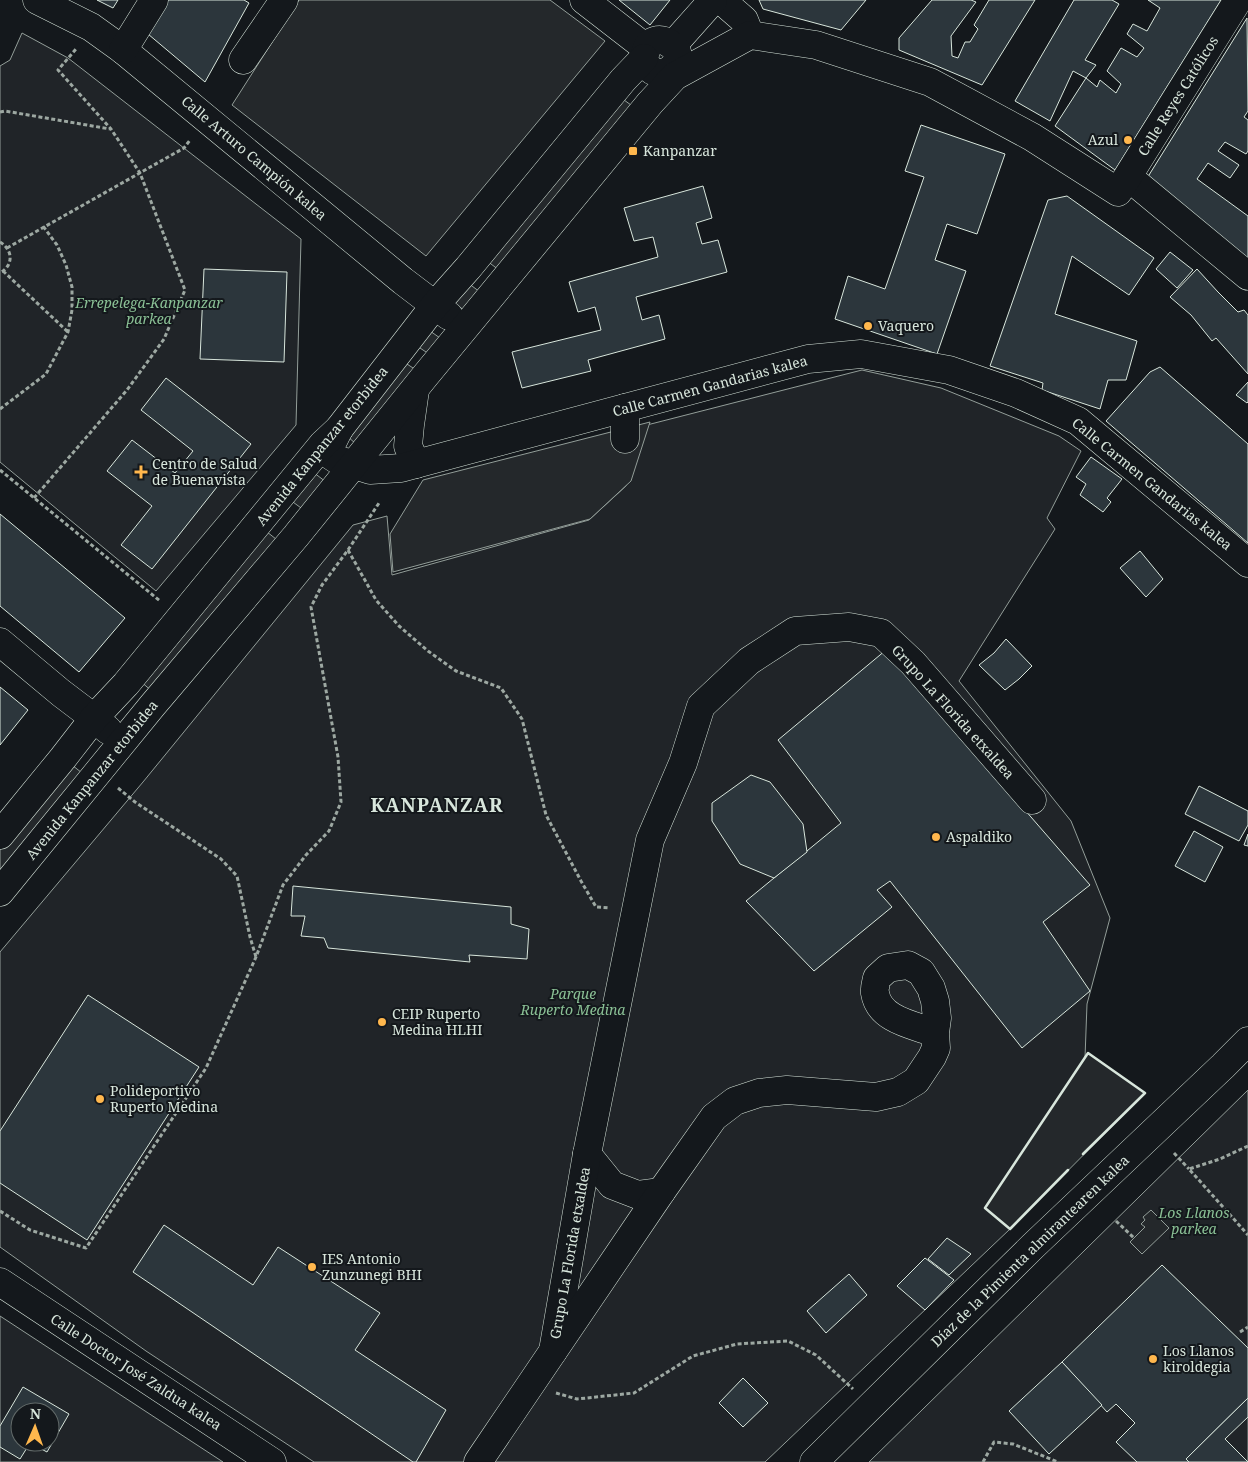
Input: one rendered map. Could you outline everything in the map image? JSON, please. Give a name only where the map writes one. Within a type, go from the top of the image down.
[{"type":"street","name":"Calle Arturo Campión kalea","points":[[37,0],[91,27],[123,50],[403,281],[464,328]]},
{"type":"street","points":[[123,50],[154,0]]},
{"type":"street","points":[[243,60],[284,0]]},
{"type":"street","points":[[584,0],[663,61]]},
{"type":"street","points":[[663,61],[713,0]]},
{"type":"street","points":[[721,0],[744,20],[750,35]]},
{"type":"street","name":"Calle Reyes Católicos","points":[[1128,189],[1238,0]]},
{"type":"street","points":[[663,61],[750,35],[816,45],[930,82],[1128,189],[1248,276]]},
{"type":"street","name":"Avenida Kanpanzar etorbidea","points":[[0,835],[94,718],[126,684],[323,444],[339,429],[435,305],[468,268],[623,80],[663,61],[675,76],[650,102],[424,377],[296,536],[109,775],[0,892]]},
{"type":"street","name":"Calle Carmen Gandarias kalea","points":[[339,429],[327,453],[336,459],[370,470],[401,468],[808,359],[861,354],[950,370],[1016,393],[1078,421],[1248,563]]},
{"type":"street","points":[[416,464],[408,446],[410,425],[424,377]]},
{"type":"street","points":[[625,408],[625,439]]},
{"type":"street","name":"Grupo La Florida etxaldea","points":[[553,1351],[588,1154],[650,840],[682,764],[701,706],[749,660],[795,631],[850,627],[881,633],[913,663],[1032,800]]},
{"type":"street","points":[[0,642],[108,730],[110,746],[109,775]]},
{"type":"street","name":"Grupo La Florida etxaldea","points":[[478,1462],[714,1117],[736,1101],[759,1093],[787,1090],[876,1097],[898,1092],[916,1081],[932,1057],[936,1048],[934,1033]]},
{"type":"street","name":"Díaz de la Pimienta almirantearen kalea","points":[[814,1462],[1033,1246],[1248,1041]]},
{"type":"street","name":"Grupo La Florida etxaldea","points":[[588,1154],[612,1185],[638,1194],[661,1192]]},
{"type":"street","name":"Calle Doctor José Zaldua kalea","points":[[0,1282],[272,1462]]},
{"type":"path","points":[[34,498],[127,390],[164,339],[185,290],[140,173],[111,129],[58,70],[76,48]]},
{"type":"path","points":[[0,112],[5,111],[111,129]]},
{"type":"path","points":[[7,248],[184,148],[190,140]]},
{"type":"path","points":[[0,409],[46,374],[68,332],[72,310],[72,287],[66,265],[57,245],[44,226]]},
{"type":"path","points":[[0,242],[10,253],[8,267],[2,272],[68,332]]},
{"type":"path","points":[[0,470],[165,605]]},
{"type":"path","points":[[0,1211],[30,1230],[86,1248],[206,1068],[256,957],[283,885],[306,855],[329,831],[341,802],[338,757],[311,607],[322,585],[348,550],[379,502]]},
{"type":"path","points":[[348,550],[376,600],[399,626],[456,671],[502,688],[522,719],[546,816],[596,907],[615,909]]},
{"type":"path","points":[[109,775],[135,802],[221,859],[237,876],[256,957]]},
{"type":"path","points":[[1189,1170],[1248,1146]]},
{"type":"path","points":[[1174,1153],[1248,1235]]},
{"type":"path","points":[[1116,1221],[1134,1238]]},
{"type":"path","points":[[1240,1332],[1248,1327]]},
{"type":"path","points":[[554,1392],[577,1399],[634,1393],[693,1356],[737,1344],[788,1341],[816,1355],[856,1391]]},
{"type":"path","points":[[983,1462],[994,1442],[1013,1444],[1058,1462]]},
{"type":"green space","name":"Errepelega-Kanpanzar parkea","points":[[22,33],[68,58],[301,239],[296,425],[156,591],[0,462],[0,66],[10,60]]},
{"type":"green space","name":"Parque Ruperto Medina","points":[[862,370],[941,388],[1059,436],[1081,451],[1047,518],[1055,529],[959,681],[1071,821],[1110,918],[1087,1004],[1085,1058],[1041,1124],[1070,1146],[1013,1166],[985,1208],[1010,1229],[765,1462],[314,1462],[146,1351],[0,1247],[0,952],[143,782],[353,525],[387,516],[392,575],[589,520],[626,486],[643,426]]},
{"type":"green space","name":"Los Llanos parkea","points":[[1248,1090],[1248,1462],[869,1462]]},
{"type":"green space","points":[[0,1316],[223,1462],[0,1462]]},
{"type":"shaded area","points":[[299,0],[550,0],[605,41],[426,256],[232,105]]},
{"type":"shaded area","points":[[613,92],[642,113],[507,276],[479,255]]},
{"type":"shaded area","points":[[460,277],[488,298],[473,316],[443,296]]},
{"type":"shaded area","points":[[420,324],[450,345],[438,360],[408,340]]},
{"type":"shaded area","points":[[395,356],[425,376],[364,451],[339,429]]},
{"type":"shaded area","points":[[650,422],[631,481],[590,519],[393,572],[390,534],[423,480]]},
{"type":"shaded area","points":[[305,466],[334,488],[312,516],[282,494]]},
{"type":"shaded area","points":[[257,524],[286,547],[160,698],[133,675]]},
{"type":"shaded area","points":[[63,758],[91,780],[0,892],[0,835]]},
{"type":"shaded area","points":[[1088,1053],[1145,1093],[1010,1229],[985,1208]]},
{"type":"shaded area","points":[[1151,1210],[1169,1228],[1142,1254],[1130,1242],[1145,1227],[1141,1224],[1145,1220],[1143,1217]]},
{"type":"building","points":[[97,0],[118,0],[113,8]]},
{"type":"building","points":[[167,0],[244,0],[249,3],[205,82],[148,34]]},
{"type":"building","points":[[619,0],[670,0],[650,25]]},
{"type":"building","points":[[759,0],[866,0],[841,30],[763,9]]},
{"type":"building","points":[[932,0],[971,0],[976,2],[951,36],[952,56],[958,58],[965,42],[970,42],[978,29],[974,25],[989,0],[1035,0],[982,85],[899,50],[899,38]]},
{"type":"building","points":[[1074,0],[1112,0],[1119,4],[1085,60],[1096,65],[1086,78],[1073,71],[1050,121],[1015,101]]},
{"type":"building","points":[[1148,0],[1221,0],[1115,170],[1055,126],[1086,78],[1097,87],[1100,80],[1116,93],[1121,84],[1107,71],[1121,48],[1137,57],[1144,48],[1127,34],[1133,24],[1147,31],[1160,8]]},
{"type":"building","points":[[1247,18],[1248,111],[1244,117],[1248,120],[1248,151],[1246,154],[1225,142],[1218,151],[1239,165],[1230,178],[1208,163],[1197,179],[1248,216],[1248,264],[1144,183]]},
{"type":"building","points":[[921,125],[1005,154],[977,234],[947,224],[935,260],[966,271],[937,354],[835,319],[848,276],[885,289],[924,177],[905,171]]},
{"type":"building","points":[[703,186],[712,218],[696,223],[702,244],[718,240],[727,272],[636,297],[642,320],[659,315],[665,339],[588,360],[591,371],[522,388],[512,352],[601,330],[595,307],[578,312],[569,282],[658,257],[653,237],[634,241],[624,208]]},
{"type":"building","points":[[1067,196],[1154,258],[1129,295],[1072,256],[1055,314],[1137,341],[1126,380],[1108,380],[1100,409],[1042,390],[1043,383],[990,366],[1048,200]]},
{"type":"building","points":[[1170,252],[1193,270],[1177,288],[1156,269]]},
{"type":"building","points":[[204,269],[287,272],[284,362],[200,359]]},
{"type":"building","points":[[1197,269],[1238,312],[1244,310],[1248,315],[1248,374],[1216,338],[1212,341],[1191,315],[1170,297]]},
{"type":"building","points":[[1160,367],[1248,444],[1248,543],[1106,421],[1150,372]]},
{"type":"building","name":"Centro de Salud de Buenavista","points":[[166,378],[251,444],[152,569],[121,545],[152,506],[107,471],[132,440],[175,473],[193,451],[141,410]]},
{"type":"building","points":[[1248,382],[1248,402],[1247,403],[1236,395]]},
{"type":"building","points":[[1091,457],[1122,479],[1107,498],[1111,502],[1103,512],[1080,495],[1086,484],[1076,477]]},
{"type":"building","points":[[0,514],[125,618],[79,672],[0,606]]},
{"type":"building","points":[[1140,551],[1163,579],[1146,597],[1120,568]]},
{"type":"building","points":[[1006,639],[1032,666],[1005,690],[979,665],[994,653]]},
{"type":"building","name":"Aspaldiko","points":[[886,650],[1090,885],[1043,922],[1090,991],[1022,1048],[890,881],[877,890],[892,907],[814,971],[746,901],[841,823],[778,740]]},
{"type":"building","points":[[0,687],[28,710],[0,745]]},
{"type":"building","points":[[751,775],[770,782],[803,824],[807,852],[774,878],[740,864],[712,821],[712,803]]},
{"type":"building","points":[[1199,786],[1248,811],[1248,825],[1239,841],[1185,814]]},
{"type":"building","points":[[1194,831],[1223,847],[1205,882],[1175,866]]},
{"type":"building","points":[[1248,834],[1248,846],[1244,845]]},
{"type":"building","points":[[293,886],[511,907],[511,924],[529,929],[527,959],[469,955],[470,962],[328,948],[324,938],[301,936],[305,916],[291,916]]},
{"type":"building","name":"Polideportivo Ruperto Medina","points":[[88,995],[199,1067],[87,1240],[0,1183],[0,1131]]},
{"type":"building","points":[[164,1225],[253,1285],[278,1247],[380,1313],[355,1350],[446,1410],[416,1462],[413,1462],[133,1272]]},
{"type":"building","points":[[947,1238],[971,1254],[949,1275],[928,1259]]},
{"type":"building","points":[[925,1258],[954,1280],[925,1310],[897,1286]]},
{"type":"building","name":"Los Llanos kiroldegia","points":[[1162,1265],[1248,1348],[1248,1398],[1186,1459],[1189,1462],[1137,1462],[1116,1442],[1135,1423],[1116,1404],[1107,1412],[1062,1362]]},
{"type":"building","points":[[849,1274],[867,1295],[826,1333],[807,1311]]},
{"type":"building","points":[[1062,1362],[1102,1405],[1049,1454],[1009,1411]]},
{"type":"building","points":[[743,1378],[768,1403],[743,1427],[719,1403]]},
{"type":"building","points":[[23,1387],[49,1402],[14,1402]]},
{"type":"building","points":[[1248,1398],[1248,1417],[1225,1439],[1248,1462],[1189,1462],[1186,1459]]},
{"type":"building","points":[[10,1409],[10,1452],[24,1452],[20,1459],[0,1447],[0,1426]]},
{"type":"building","points":[[60,1409],[69,1414],[60,1430]]},
{"type":"fence","points":[[1083,1154],[1145,1093]]},
{"type":"fence","points":[[1010,1229],[1068,1170]]},
{"type":"wall","points":[[1068,1170],[1010,1229],[985,1208],[1088,1053],[1145,1093],[1083,1154]]},
{"type":"place","name":"Azul","points":[[1128,140]]},
{"type":"place","name":"Kanpanzar","points":[[633,151]]},
{"type":"place","name":"Vaquero","points":[[868,326]]},
{"type":"place","name":"Centro de Salud de Buenavista","points":[[141,472]]},
{"type":"place","name":"Aspaldiko","points":[[936,837]]},
{"type":"place","name":"CEIP Ruperto Medina HLHI","points":[[382,1022]]},
{"type":"place","name":"Polideportivo Ruperto Medina","points":[[100,1099]]},
{"type":"place","name":"IES Antonio Zunzunegi BHI","points":[[312,1267]]},
{"type":"place","name":"Los Llanos kiroldegia","points":[[1153,1359]]},
{"type":"district","name":"KANPANZAR","points":[[437,805]]}]
